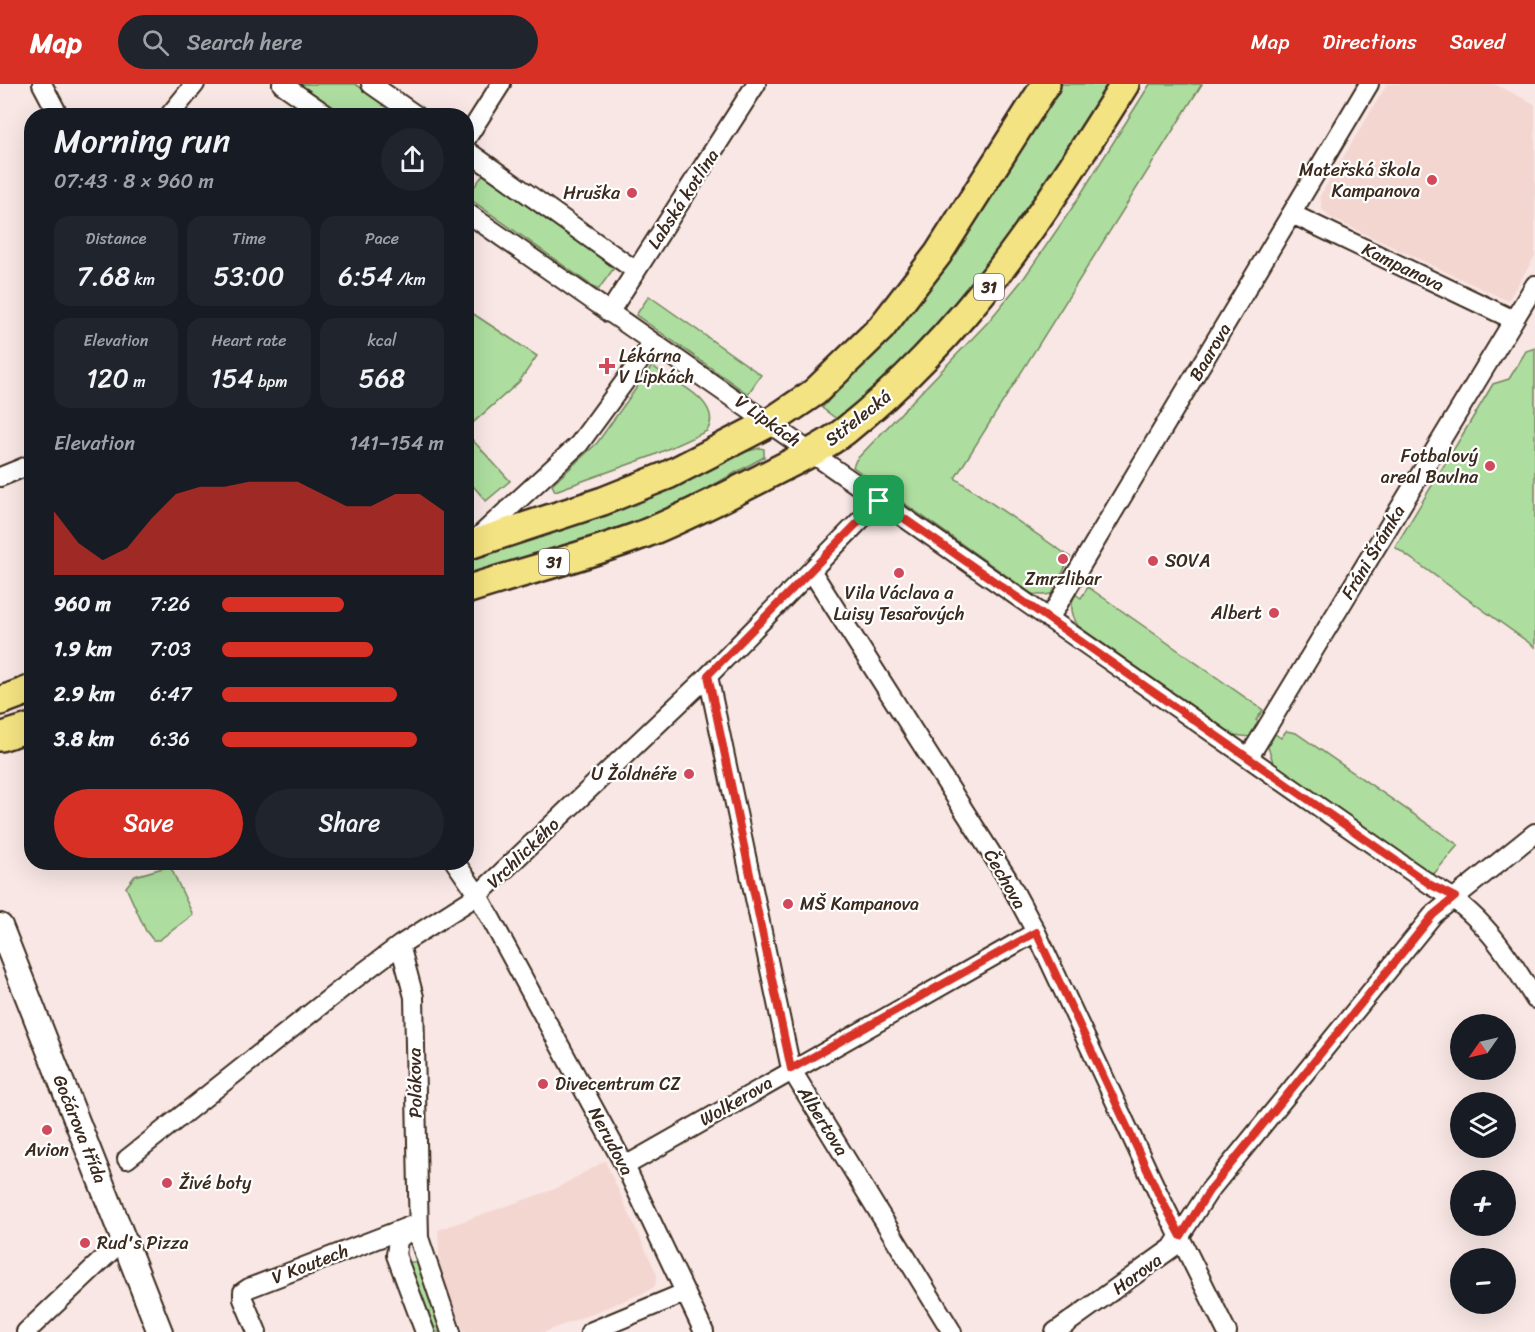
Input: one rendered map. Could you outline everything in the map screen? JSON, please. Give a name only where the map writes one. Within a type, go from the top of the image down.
[{"type":"main road","name":"31","points":[[474,543],[603,501],[669,475],[769,423],[814,392],[881,328],[938,254],[1046,84]]},
{"type":"main road","name":"Střelecká","points":[[474,588],[642,535],[706,507],[812,453],[844,431],[893,391],[987,290],[1028,234],[1125,84]]},
{"type":"main road","points":[[0,701],[24,692]]},
{"type":"main road","points":[[0,737],[24,730]]},
{"type":"street","points":[[42,84],[55,108]]},
{"type":"street","points":[[176,108],[195,84]]},
{"type":"street","points":[[282,84],[316,108]]},
{"type":"street","points":[[371,84],[406,108]]},
{"type":"street","points":[[474,126],[501,84]]},
{"type":"street","name":"Labská kotlina","points":[[609,313],[756,84]]},
{"type":"street","name":"Baarova","points":[[1049,619],[1369,84]]},
{"type":"street","points":[[474,156],[636,271]]},
{"type":"street","name":"Kampanova","points":[[1292,214],[1514,320]]},
{"type":"street","name":"V Lipkách","points":[[474,218],[1431,885],[1455,897],[1482,923],[1509,957],[1535,999]]},
{"type":"street","name":"Fráni Šrámka","points":[[1249,757],[1535,285]]},
{"type":"street","points":[[474,540],[579,444],[653,343]]},
{"type":"street","points":[[0,477],[24,467]]},
{"type":"street","name":"Vrchlického","points":[[127,1159],[400,945],[478,895],[813,572],[879,501]]},
{"type":"street","name":"Čechova","points":[[813,572],[1007,878],[1036,932],[1158,1193],[1227,1332]]},
{"type":"street","name":"Albertova","points":[[708,675],[791,1069],[952,1332]]},
{"type":"street","name":"Horova","points":[[1055,1332],[1163,1256],[1181,1236],[1209,1191],[1433,915],[1535,833]]},
{"type":"street","name":"Nerudova","points":[[461,870],[478,895],[625,1166],[704,1332]]},
{"type":"street","name":"Gočárova třída","points":[[0,927],[160,1332]]},
{"type":"street","name":"Wolkerova","points":[[625,1166],[791,1069],[1036,932]]},
{"type":"street","name":"Polákova","points":[[400,945],[414,997],[418,1223]]},
{"type":"street","points":[[418,1223],[398,1240],[396,1255],[425,1332]]},
{"type":"street","points":[[418,1223],[421,1250],[451,1332]]},
{"type":"street","name":"V Koutech","points":[[257,1332],[243,1299],[243,1293],[249,1288],[418,1223]]},
{"type":"street","points":[[26,1332],[124,1239]]},
{"type":"street","points":[[590,1332],[684,1293]]},
{"type":"shaded area","name":"Mateřská škola Kampanova","points":[[1387,84],[1494,84],[1535,104],[1535,256],[1508,301],[1329,217],[1322,209],[1320,196]]},
{"type":"shaded area","points":[[605,1161],[657,1275],[655,1286],[646,1292],[545,1332],[464,1332],[440,1271],[438,1230],[555,1189]]},
{"type":"green space","points":[[300,84],[355,84],[391,108],[335,108]]},
{"type":"green space","points":[[1059,84],[1112,84],[973,289],[912,355],[838,420],[822,408],[921,298]]},
{"type":"green space","points":[[1150,84],[1202,84],[955,478],[1070,557],[1058,582],[1062,586],[1059,589],[1048,595],[1032,594],[853,467],[856,460],[988,322],[1024,278],[1072,208]]},
{"type":"green space","points":[[484,173],[614,268],[598,290],[474,202],[474,187]]},
{"type":"green space","points":[[649,296],[761,375],[748,394],[636,315]]},
{"type":"green space","points":[[474,314],[537,356],[519,382],[474,422]]},
{"type":"green space","name":"Fotbalový areal Bavlna","points":[[1535,348],[1535,647],[1395,547],[1493,384],[1509,379],[1526,351]]},
{"type":"green space","points":[[652,366],[703,401],[711,420],[707,431],[652,456],[555,491],[552,485],[597,443]]},
{"type":"green space","points":[[474,442],[510,481],[486,501],[474,487]]},
{"type":"green space","points":[[764,449],[764,457],[640,525],[474,579],[474,552],[737,454]]},
{"type":"green space","points":[[1088,587],[1263,710],[1256,720],[1263,725],[1250,737],[1234,735],[1078,626],[1073,614],[1072,602],[1075,594],[1081,598]]},
{"type":"green space","points":[[1286,731],[1296,733],[1458,845],[1433,875],[1274,765],[1268,747],[1275,734],[1281,738]]},
{"type":"green space","points":[[156,870],[172,870],[193,915],[159,940],[153,940],[146,931],[126,887],[135,876]]},
{"type":"green space","points":[[411,1262],[419,1262],[444,1332],[429,1332],[405,1267]]},
{"type":"place","name":"Mateřská škola Kampanova","points":[[1432,180]]},
{"type":"place","name":"Hruška","points":[[632,193]]},
{"type":"place","name":"Lékárna V Lipkách","points":[[607,366]]},
{"type":"place","name":"Fotbalový areal Bavlna","points":[[1490,466]]},
{"type":"place","name":"Zmrzlibar","points":[[1063,559]]},
{"type":"place","name":"SOVA","points":[[1153,561]]},
{"type":"place","name":"Vila Václava a Luisy Tesařových","points":[[899,573]]},
{"type":"place","name":"Albert","points":[[1274,613]]},
{"type":"place","name":"U Žoldnéře","points":[[689,774]]},
{"type":"place","name":"MŠ Kampanova","points":[[788,904]]},
{"type":"place","name":"Divecentrum CZ","points":[[543,1084]]},
{"type":"place","name":"Avion","points":[[47,1130]]},
{"type":"place","name":"Živé boty","points":[[167,1183]]},
{"type":"place","name":"Rud's Pizza","points":[[85,1243]]},
{"type":"route","points":[[879,501],[1431,885],[1455,897],[1433,915],[1209,1191],[1181,1236],[1158,1193],[1036,932],[791,1069],[708,675],[813,572],[879,501]]}]
